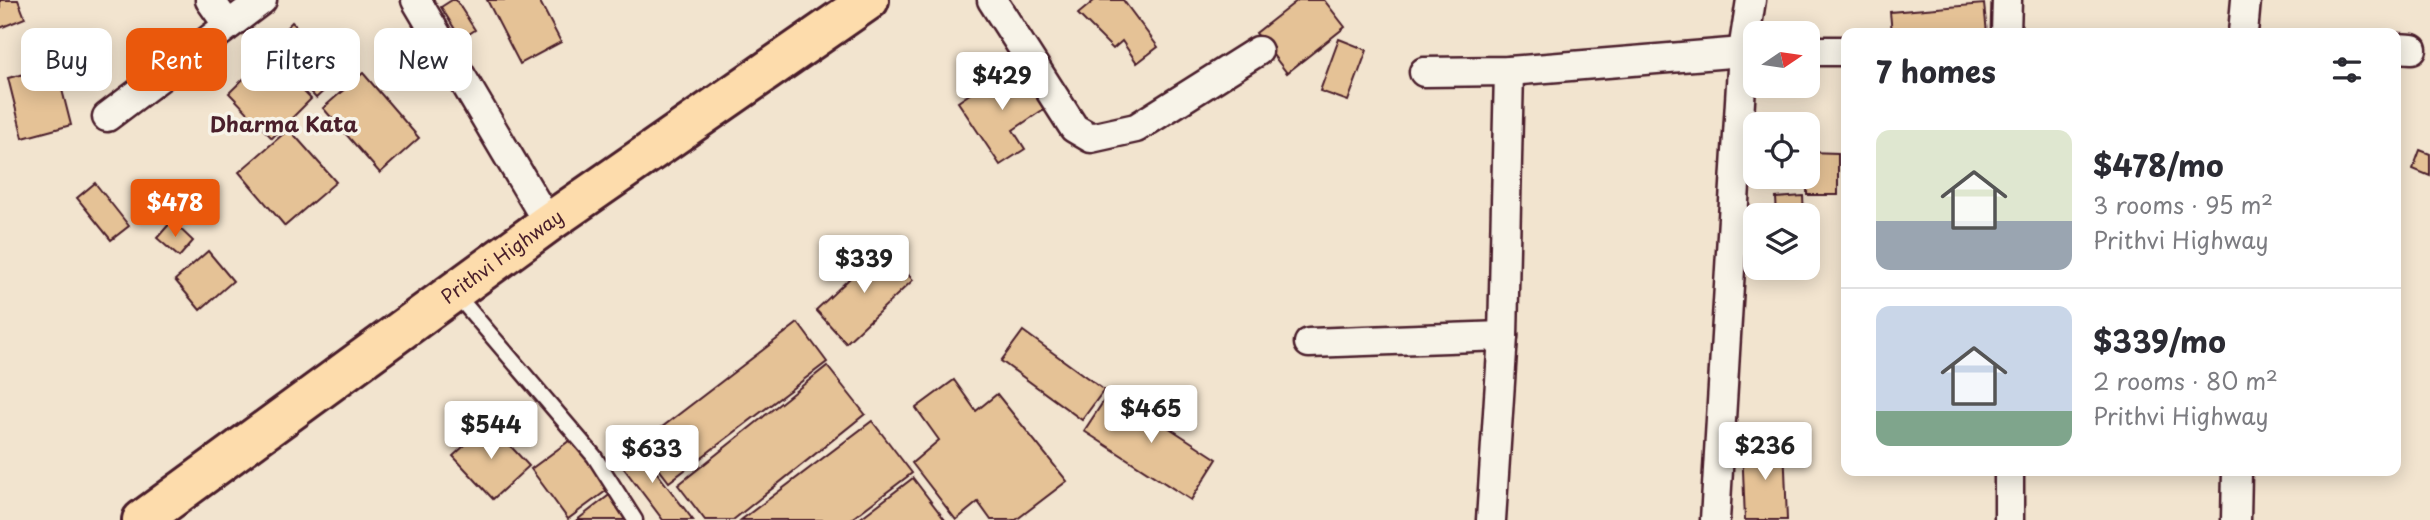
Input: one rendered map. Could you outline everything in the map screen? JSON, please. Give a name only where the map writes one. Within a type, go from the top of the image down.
[{"type":"highway","name":"Prithvi Highway","points":[[142,520],[548,223],[869,0]]},
{"type":"street","points":[[210,0],[227,24]]},
{"type":"street","points":[[107,117],[262,0]]},
{"type":"street","points":[[416,0],[548,223]]},
{"type":"street","points":[[992,0],[1074,128],[1091,138],[1136,128],[1258,51]]},
{"type":"street","points":[[1750,21],[1751,0]]},
{"type":"street","points":[[2006,28],[2007,0]]},
{"type":"street","points":[[2243,28],[2246,0]]},
{"type":"street","points":[[1820,51],[1841,51]]},
{"type":"street","points":[[1424,72],[1510,71],[1743,52]]},
{"type":"street","points":[[1491,520],[1503,336],[1510,71]]},
{"type":"street","points":[[1715,520],[1746,98]]},
{"type":"street","points":[[1309,342],[1503,336]]},
{"type":"street","points":[[2009,476],[2009,520]]},
{"type":"street","points":[[2236,520],[2237,476]]},
{"type":"lane","points":[[454,292],[594,456],[635,520]]},
{"type":"building","points":[[0,0],[18,0],[25,18],[0,28]]},
{"type":"building","points":[[456,0],[475,30],[472,32],[472,28],[454,28],[441,7]]},
{"type":"building","points":[[487,0],[539,0],[561,42],[520,64]]},
{"type":"building","points":[[1095,0],[1123,0],[1158,47],[1137,63],[1122,41],[1113,49],[1078,14]]},
{"type":"building","points":[[1298,0],[1324,0],[1345,27],[1287,73],[1256,33]]},
{"type":"building","points":[[1984,4],[1986,28],[1892,28],[1890,12]]},
{"type":"building","points":[[292,22],[298,28],[286,28]]},
{"type":"building","points":[[1339,39],[1367,50],[1348,101],[1320,91]]},
{"type":"building","points":[[1014,64],[1044,109],[1013,130],[1025,149],[1000,165],[958,102]]},
{"type":"building","points":[[363,73],[374,86],[374,91],[379,91],[419,138],[380,173],[323,108],[342,91],[360,91],[360,76]]},
{"type":"building","points":[[21,75],[21,91],[62,91],[71,125],[23,138],[8,78]]},
{"type":"building","points":[[241,81],[241,91],[303,91],[311,99],[272,138],[229,93]]},
{"type":"building","points":[[309,91],[324,91],[316,98]]},
{"type":"building","points":[[289,129],[336,182],[285,226],[239,172]]},
{"type":"building","points":[[2420,150],[2430,154],[2430,176],[2413,169]]},
{"type":"building","points":[[1820,152],[1838,153],[1838,195],[1807,195],[1807,189],[1820,189]]},
{"type":"building","points":[[95,183],[129,226],[111,240],[77,198]]},
{"type":"building","points":[[1803,196],[1803,203],[1776,203],[1776,198]]},
{"type":"building","points":[[172,221],[193,241],[179,257],[157,238]]},
{"type":"building","points":[[883,247],[913,280],[846,343],[816,310]]},
{"type":"building","points":[[208,251],[233,281],[200,310],[175,280]]},
{"type":"building","points":[[798,323],[827,362],[669,482],[640,444]]},
{"type":"building","points":[[1023,331],[1104,390],[1082,420],[1001,361]]},
{"type":"building","points":[[827,366],[865,414],[733,520],[705,520],[678,485]]},
{"type":"building","points":[[954,380],[976,411],[997,394],[1067,481],[1016,520],[991,520],[978,502],[956,520],[912,463],[939,440],[916,408]]},
{"type":"building","points":[[1111,390],[1217,459],[1191,500],[1084,431]]},
{"type":"building","points":[[872,421],[912,473],[850,520],[741,520]]},
{"type":"building","points":[[489,423],[529,466],[493,499],[453,456]]},
{"type":"building","points":[[573,438],[610,488],[568,519],[531,469]]},
{"type":"building","points":[[635,444],[693,520],[663,520],[616,458]]},
{"type":"building","points":[[1784,444],[1787,520],[1745,520],[1742,445]]},
{"type":"building","points":[[913,478],[945,520],[858,520]]},
{"type":"building","points":[[612,493],[632,520],[577,520]]},
{"type":"district","name":"Dharma Kata","points":[[284,125]]}]
